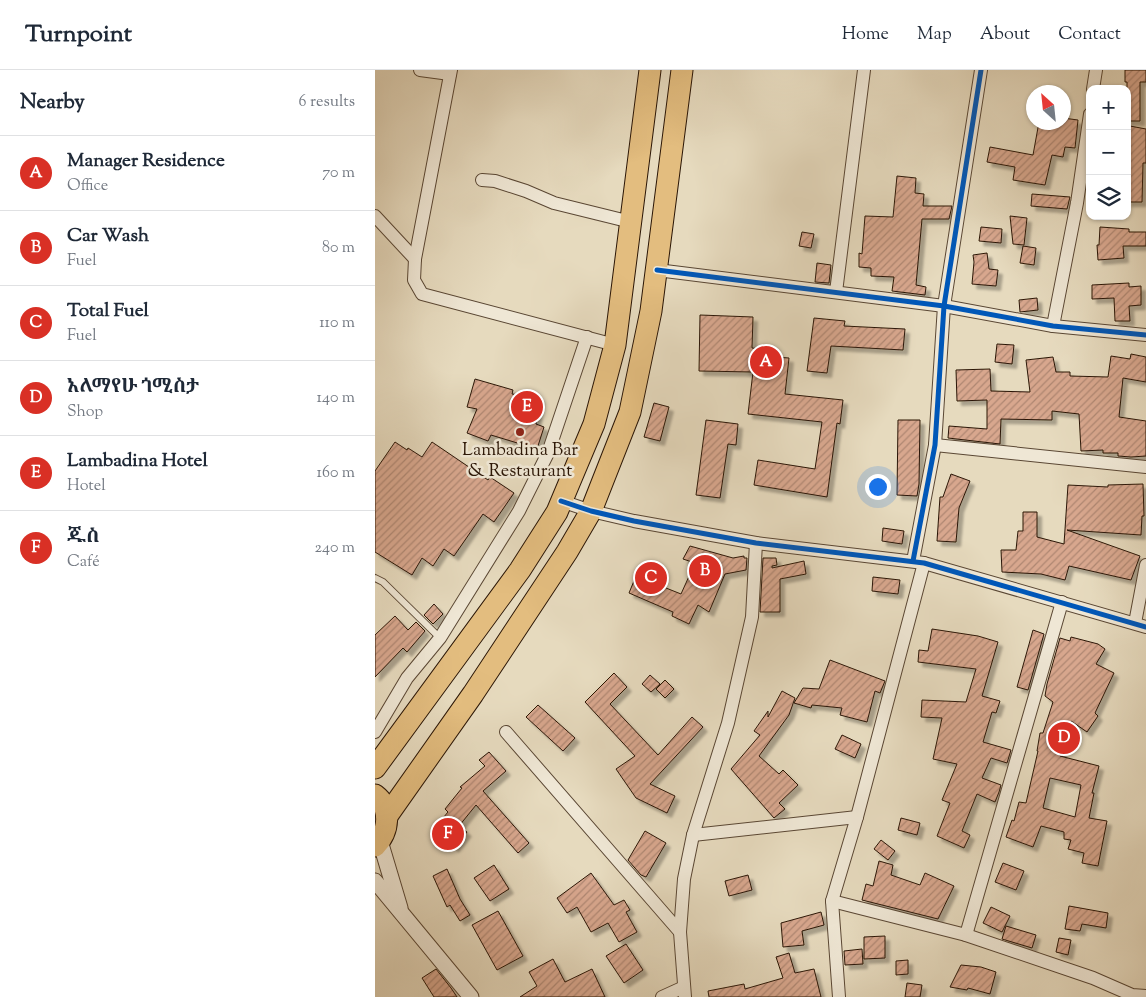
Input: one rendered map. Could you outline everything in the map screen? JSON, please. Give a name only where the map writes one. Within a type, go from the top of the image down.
[{"type":"highway","points":[[375,768],[520,570],[557,512],[594,424],[615,345],[631,222],[645,70]]},
{"type":"highway","points":[[387,816],[483,678],[567,552],[591,511],[630,412],[651,311],[682,70]]},
{"type":"highway","points":[[375,795],[384,806],[387,816],[387,825],[378,843]]},
{"type":"street","points":[[420,70],[451,72],[415,259],[414,280],[422,294],[615,345]]},
{"type":"street","points":[[836,292],[864,70]]},
{"type":"street","points":[[839,997],[832,901],[857,817],[919,562],[935,445],[944,306],[981,70]]},
{"type":"street","points":[[1094,85],[1096,70]]},
{"type":"street","points":[[1053,326],[1077,203],[1088,130]]},
{"type":"street","points":[[482,180],[495,181],[554,203],[631,222]]},
{"type":"street","points":[[375,216],[415,259]]},
{"type":"street","points":[[657,270],[944,306],[1053,326],[1146,335]]},
{"type":"street","points":[[375,732],[407,678],[440,638],[519,511],[548,453],[587,337]]},
{"type":"street","points":[[935,445],[1146,467]]},
{"type":"street","points":[[561,501],[634,522],[756,543],[919,562],[1141,625],[1146,565]]},
{"type":"street","points":[[662,997],[684,992],[680,932],[684,879],[693,835],[728,723],[752,617],[756,543]]},
{"type":"street","points":[[966,935],[1062,602]]},
{"type":"street","points":[[506,732],[680,932]]},
{"type":"street","points":[[693,835],[857,817]]},
{"type":"street","points":[[378,843],[402,915]]},
{"type":"street","points":[[375,881],[471,997]]},
{"type":"street","points":[[832,901],[966,935],[1093,978],[1132,995],[1146,996]]},
{"type":"lane","points":[[375,578],[383,582],[440,638]]},
{"type":"building","points":[[1125,70],[1146,70],[1146,82],[1140,82],[1140,121],[1131,121],[1131,85],[1127,85],[1127,82],[1125,82]]},
{"type":"building","points":[[1071,119],[1078,120],[1075,148],[1065,147],[1063,157],[1052,155],[1045,185],[1013,180],[1015,167],[987,162],[990,147],[1033,155],[1038,130],[1071,130]]},
{"type":"building","points":[[1131,126],[1146,129],[1146,163],[1143,163],[1142,202],[1131,202]]},
{"type":"building","points":[[897,176],[916,178],[915,193],[924,194],[923,206],[952,206],[949,219],[922,219],[916,285],[926,287],[925,295],[892,291],[894,277],[871,276],[871,268],[859,267],[859,253],[862,254],[865,216],[893,217]]},
{"type":"building","points":[[1032,194],[1070,197],[1067,209],[1031,206]]},
{"type":"building","points":[[1010,216],[1027,218],[1024,245],[1013,244]]},
{"type":"building","points":[[981,227],[1002,229],[1001,243],[979,241]]},
{"type":"building","points":[[1100,227],[1129,229],[1129,232],[1146,232],[1146,246],[1123,246],[1124,258],[1098,260],[1097,245],[1099,245]]},
{"type":"building","points":[[802,232],[814,234],[811,248],[799,246]]},
{"type":"building","points":[[1023,246],[1036,248],[1034,265],[1020,263]]},
{"type":"building","points":[[987,253],[989,269],[998,270],[996,286],[972,284],[973,255]]},
{"type":"building","points":[[817,263],[831,265],[829,283],[815,282]]},
{"type":"building","points":[[1129,283],[1129,287],[1141,286],[1141,305],[1129,306],[1130,321],[1115,321],[1114,298],[1092,299],[1092,285]]},
{"type":"building","points":[[1037,298],[1038,310],[1020,312],[1019,300]]},
{"type":"building","points":[[700,315],[753,317],[752,348],[777,351],[776,357],[789,358],[785,394],[843,400],[840,424],[837,423],[827,497],[754,485],[758,460],[815,469],[822,422],[748,414],[753,372],[699,371]]},
{"type":"building","points":[[814,318],[845,321],[844,326],[905,329],[903,350],[831,346],[827,373],[807,371]]},
{"type":"building","points":[[997,344],[1014,345],[1012,364],[995,362]]},
{"type":"building","points":[[1131,354],[1146,357],[1146,382],[1123,378],[1119,417],[1146,421],[1146,456],[1118,456],[1118,453],[1103,453],[1103,450],[1081,451],[1079,414],[1052,411],[1052,420],[1001,419],[1000,444],[948,438],[949,426],[987,429],[987,400],[957,401],[956,370],[990,369],[991,391],[1030,392],[1026,360],[1053,357],[1056,372],[1070,372],[1070,376],[1108,377],[1111,356],[1130,359]]},
{"type":"building","points":[[475,379],[513,390],[512,394],[540,398],[536,424],[544,427],[537,449],[491,435],[488,441],[467,433],[477,409],[467,407]]},
{"type":"building","points":[[654,403],[669,407],[660,441],[644,437]]},
{"type":"building","points":[[706,420],[738,424],[736,445],[728,444],[720,498],[696,495]]},
{"type":"building","points":[[898,420],[920,420],[919,484],[917,496],[897,495]]},
{"type":"building","points":[[395,442],[422,457],[432,442],[488,480],[490,477],[514,493],[494,522],[483,514],[454,556],[444,549],[433,566],[422,558],[412,575],[375,552],[375,471]]},
{"type":"building","points":[[951,474],[970,481],[959,508],[956,542],[937,541],[940,497],[943,497]]},
{"type":"building","points":[[1143,484],[1144,516],[1142,516],[1141,535],[1067,530],[1140,556],[1131,580],[1069,566],[1065,580],[1041,574],[1002,572],[1001,550],[1016,550],[1018,531],[1023,531],[1023,512],[1037,512],[1037,537],[1064,544],[1068,485],[1108,487],[1108,485]]},
{"type":"building","points":[[883,528],[904,531],[902,544],[882,541]]},
{"type":"building","points":[[690,546],[733,558],[744,556],[744,558],[747,558],[746,570],[725,574],[709,612],[698,605],[689,624],[672,616],[673,612],[629,593],[636,576],[681,594],[695,563],[683,559]]},
{"type":"building","points":[[763,558],[776,558],[777,565],[772,566],[772,568],[804,561],[806,574],[780,579],[780,612],[760,612]]},
{"type":"building","points":[[873,577],[900,580],[898,594],[872,591]]},
{"type":"building","points":[[434,604],[443,614],[433,624],[424,615]]},
{"type":"building","points":[[395,616],[408,630],[416,622],[425,631],[407,652],[403,648],[375,677],[375,635]]},
{"type":"building","points":[[932,629],[978,636],[998,642],[982,696],[1000,701],[996,713],[992,712],[983,742],[1011,750],[1007,763],[991,758],[982,778],[1001,785],[999,792],[995,802],[977,794],[962,831],[970,835],[964,848],[937,836],[950,803],[942,800],[957,764],[933,759],[942,718],[921,717],[922,700],[966,702],[976,669],[918,662],[919,650],[928,651]]},
{"type":"building","points":[[1033,630],[1044,634],[1028,690],[1017,687]]},
{"type":"building","points":[[1071,637],[1098,644],[1105,649],[1096,664],[1114,673],[1095,713],[1098,716],[1087,732],[1071,721],[1060,756],[1099,766],[1092,793],[1094,793],[1089,818],[1107,821],[1098,866],[1082,863],[1084,853],[1068,849],[1071,840],[1064,839],[1064,832],[1041,826],[1033,847],[1006,837],[1012,820],[1014,821],[1019,802],[1026,803],[1038,751],[1040,733],[1043,733],[1053,702],[1045,696],[1060,638],[1070,641]],"holes":[[[1050,778],[1081,785],[1075,817],[1043,808]]]},
{"type":"building","points":[[830,660],[885,681],[880,693],[875,691],[867,722],[840,715],[842,708],[812,705],[811,708],[794,703],[803,688],[819,689]]},
{"type":"building","points":[[614,673],[627,687],[610,704],[658,755],[692,717],[703,727],[650,784],[675,796],[667,813],[636,798],[616,769],[635,756],[585,702]]},
{"type":"building","points":[[650,675],[660,684],[651,692],[642,684]]},
{"type":"building","points":[[665,680],[674,689],[665,698],[656,689]]},
{"type":"building","points":[[782,691],[795,698],[789,715],[759,756],[779,774],[783,770],[798,785],[779,803],[785,809],[774,818],[731,769],[760,735],[754,731],[768,711],[768,717]]},
{"type":"building","points":[[538,705],[575,738],[563,751],[526,717]]},
{"type":"building","points":[[842,735],[861,744],[855,758],[835,749]]},
{"type":"building","points":[[489,752],[506,771],[483,791],[529,843],[518,853],[476,805],[459,826],[467,832],[454,848],[438,824],[448,812],[445,809],[462,788],[460,787],[485,766],[479,760]]},
{"type":"building","points":[[901,818],[920,823],[917,835],[898,830]]},
{"type":"building","points":[[645,831],[666,843],[646,877],[641,875],[628,860]]},
{"type":"building","points":[[881,840],[895,851],[888,860],[874,849]]},
{"type":"building","points":[[879,861],[893,865],[891,875],[920,885],[925,873],[954,886],[938,919],[862,900],[866,884],[873,886]]},
{"type":"building","points":[[1003,863],[1024,871],[1016,890],[995,882]]},
{"type":"building","points":[[494,865],[509,889],[490,901],[474,878]]},
{"type":"building","points":[[447,869],[460,899],[470,915],[460,921],[450,905],[447,907],[433,876]]},
{"type":"building","points":[[591,873],[614,905],[624,900],[630,910],[626,912],[637,932],[619,942],[608,923],[591,932],[577,907],[567,913],[557,898]]},
{"type":"building","points":[[748,875],[752,890],[729,896],[725,881]]},
{"type":"building","points":[[1069,906],[1108,913],[1106,928],[1082,924],[1080,931],[1065,929]]},
{"type":"building","points":[[991,907],[1010,916],[1002,932],[983,923]]},
{"type":"building","points":[[498,911],[523,956],[497,970],[472,925]]},
{"type":"building","points":[[821,912],[824,925],[802,931],[804,945],[783,947],[781,923]]},
{"type":"building","points":[[1006,926],[1036,935],[1032,948],[1002,939]]},
{"type":"building","points":[[885,936],[885,958],[864,959],[864,937]]},
{"type":"building","points":[[1059,938],[1071,940],[1068,955],[1056,952]]},
{"type":"building","points":[[626,944],[643,970],[624,983],[606,956]]},
{"type":"building","points":[[862,949],[863,964],[845,965],[844,951]]},
{"type":"building","points":[[789,953],[795,973],[814,969],[821,997],[709,997],[708,991],[744,984],[745,989],[783,978],[776,957]]},
{"type":"building","points":[[553,959],[565,982],[592,969],[605,997],[520,997],[537,986],[529,972]]},
{"type":"building","points":[[908,960],[908,974],[896,975],[896,961]]},
{"type":"building","points":[[961,965],[981,967],[996,972],[990,994],[968,988],[967,990],[950,987]]},
{"type":"building","points":[[436,969],[457,997],[434,997],[422,978]]},
{"type":"building","points":[[907,983],[922,985],[920,997],[905,997]]},
{"type":"cycle path","points":[[913,561],[935,445],[944,306],[981,70]]},
{"type":"cycle path","points":[[657,270],[944,306],[1053,326],[1146,335]]},
{"type":"cycle path","points":[[561,501],[591,511],[634,521],[756,543],[924,563],[1146,627]]},
{"type":"place","name":"Manager Residence","points":[[766,362]]},
{"type":"place","name":"Lambadina Hotel","points":[[527,407]]},
{"type":"place","name":"Lambadina Bar & Restaurant","points":[[520,432]]},
{"type":"place","name":"Car Wash","points":[[705,571]]},
{"type":"place","name":"Total Fuel","points":[[651,578]]},
{"type":"place","name":"አለማየሁ ጎሚስታ","points":[[1064,738]]},
{"type":"place","name":"ጁስ","points":[[448,834]]}]
